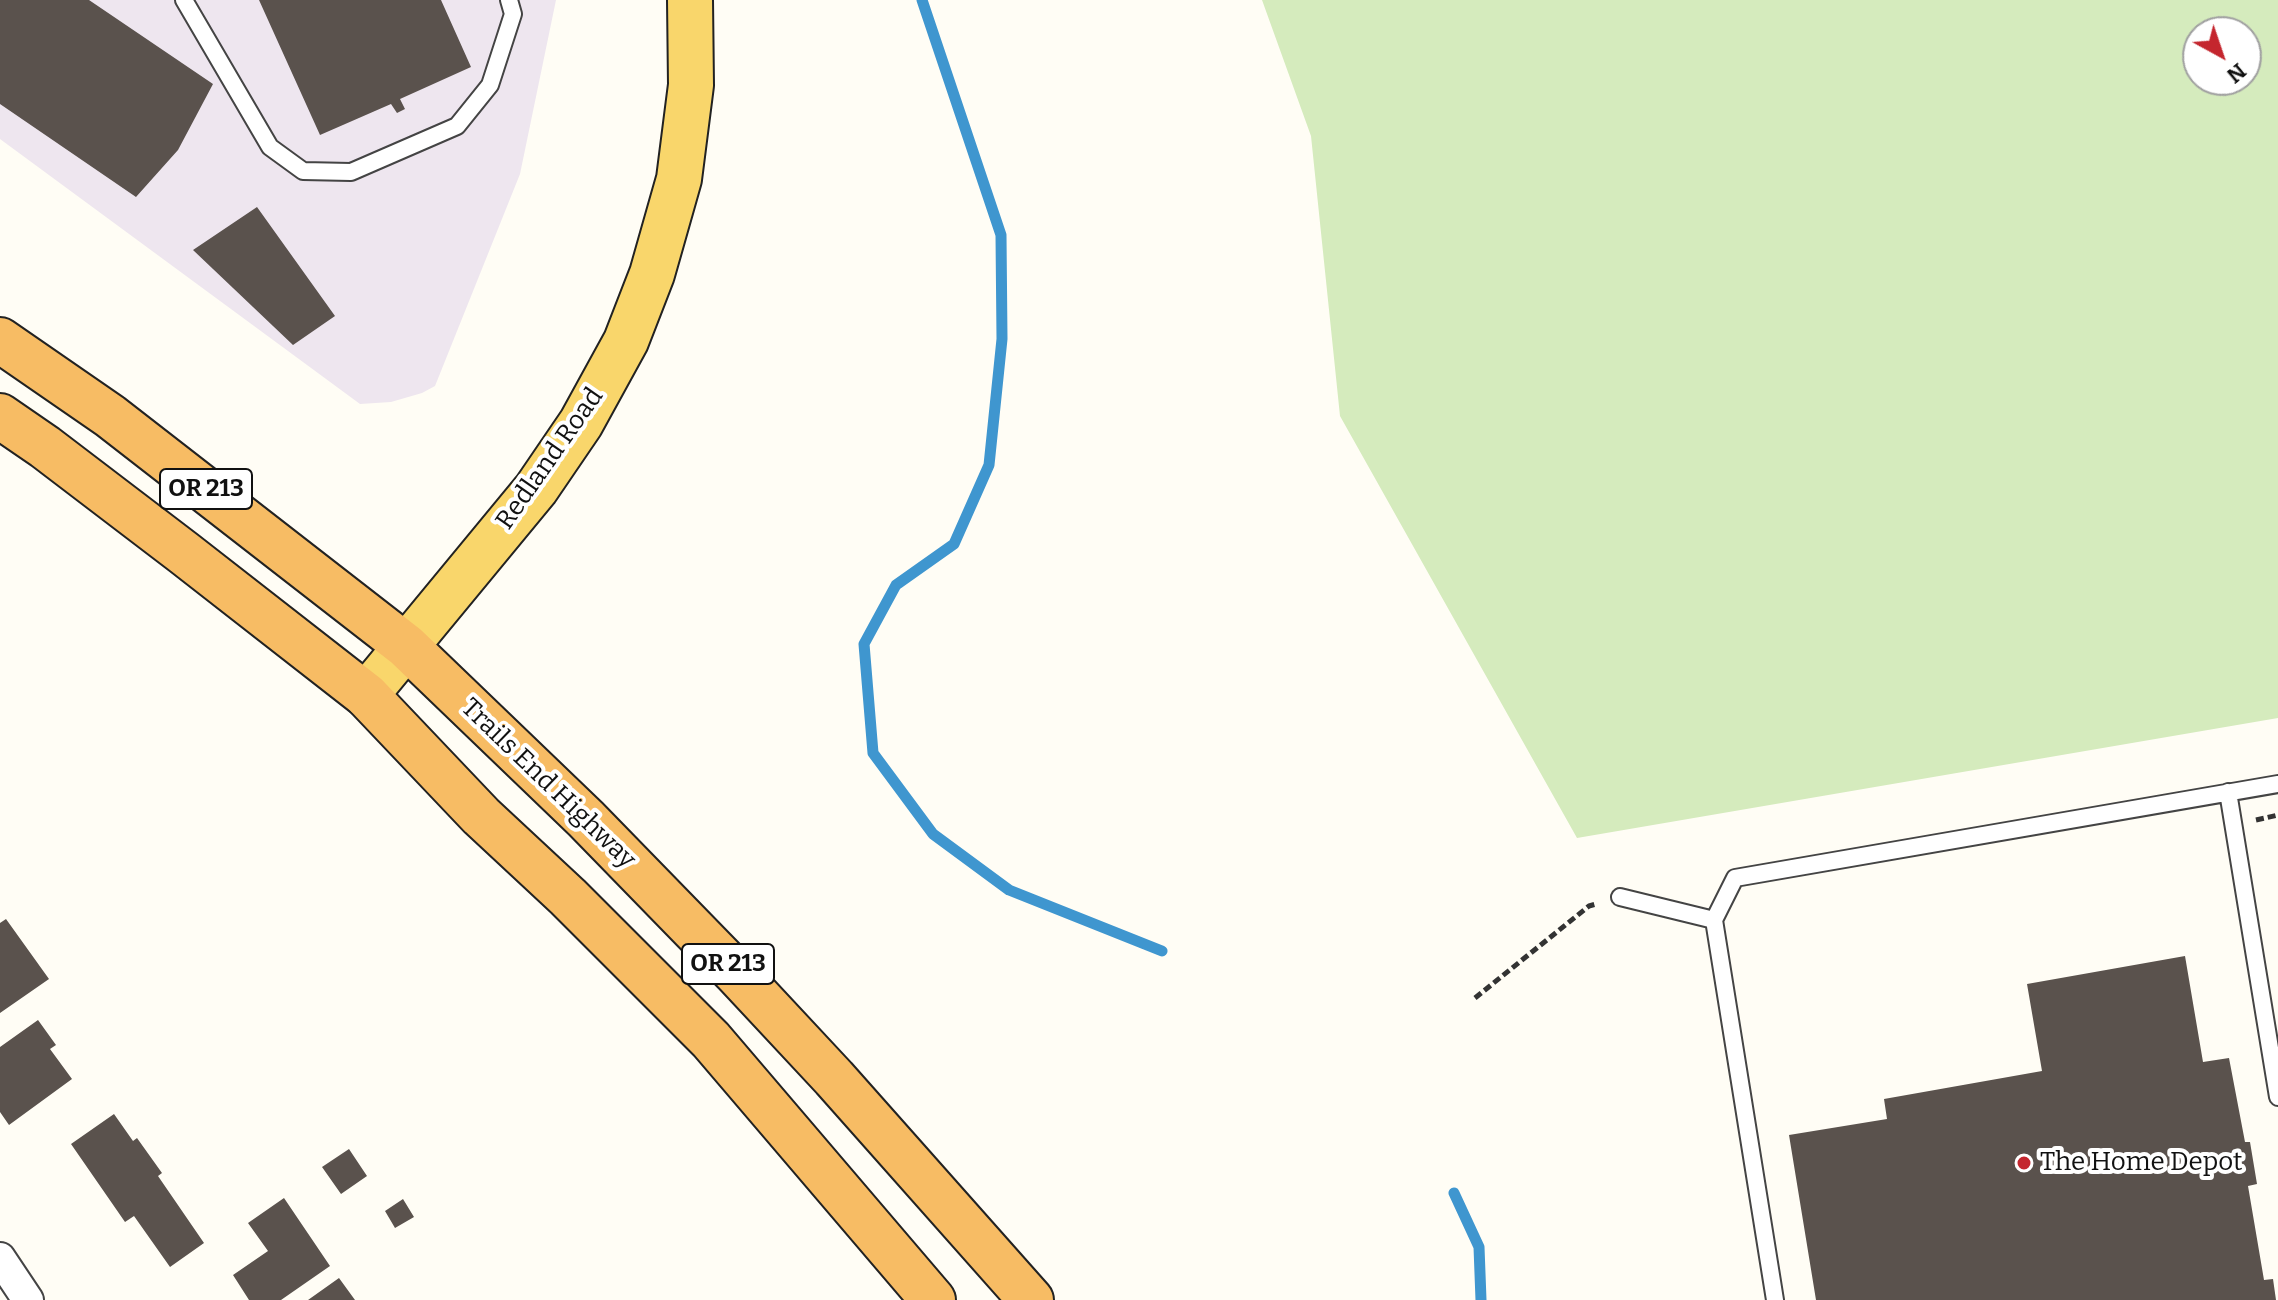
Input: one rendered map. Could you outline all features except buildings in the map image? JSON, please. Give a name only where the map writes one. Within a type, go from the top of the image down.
[{"type":"highway","name":"Trails End Highway","points":[[0,340],[110,416],[406,646],[586,819],[737,974],[1031,1300]]},
{"type":"highway","name":"OR 213","points":[[0,416],[159,533],[366,695],[481,816],[568,897],[711,1040],[933,1300]]},
{"type":"main road","name":"Redland Road","points":[[366,695],[536,489],[581,423],[626,341],[652,274],[679,179],[691,85],[690,0]]},
{"type":"street","points":[[0,1258],[28,1300]]},
{"type":"lane","points":[[184,0],[270,147],[303,171],[351,172],[457,126],[490,85],[513,14],[509,0]]},
{"type":"lane","points":[[1775,1300],[1714,920],[1735,878],[2278,784]]},
{"type":"lane","points":[[2228,792],[2278,1097]]},
{"type":"lane","points":[[1620,897],[1714,920]]},
{"type":"path","points":[[1475,998],[1589,906],[1620,897]]},
{"type":"shaded area","points":[[0,0],[556,0],[520,174],[435,386],[391,402],[360,404],[0,139]]},
{"type":"green space","points":[[1262,0],[2278,0],[2278,718],[1577,838],[1340,416],[1311,136]]},
{"type":"waterway","points":[[922,0],[1001,235],[1002,339],[989,465],[954,544],[896,585],[864,644],[873,753],[933,834],[1009,890],[1162,951]]},
{"type":"waterway","points":[[1454,1193],[1479,1247],[1481,1300]]},
{"type":"place","name":"The Home Depot","points":[[2024,1163]]}]
